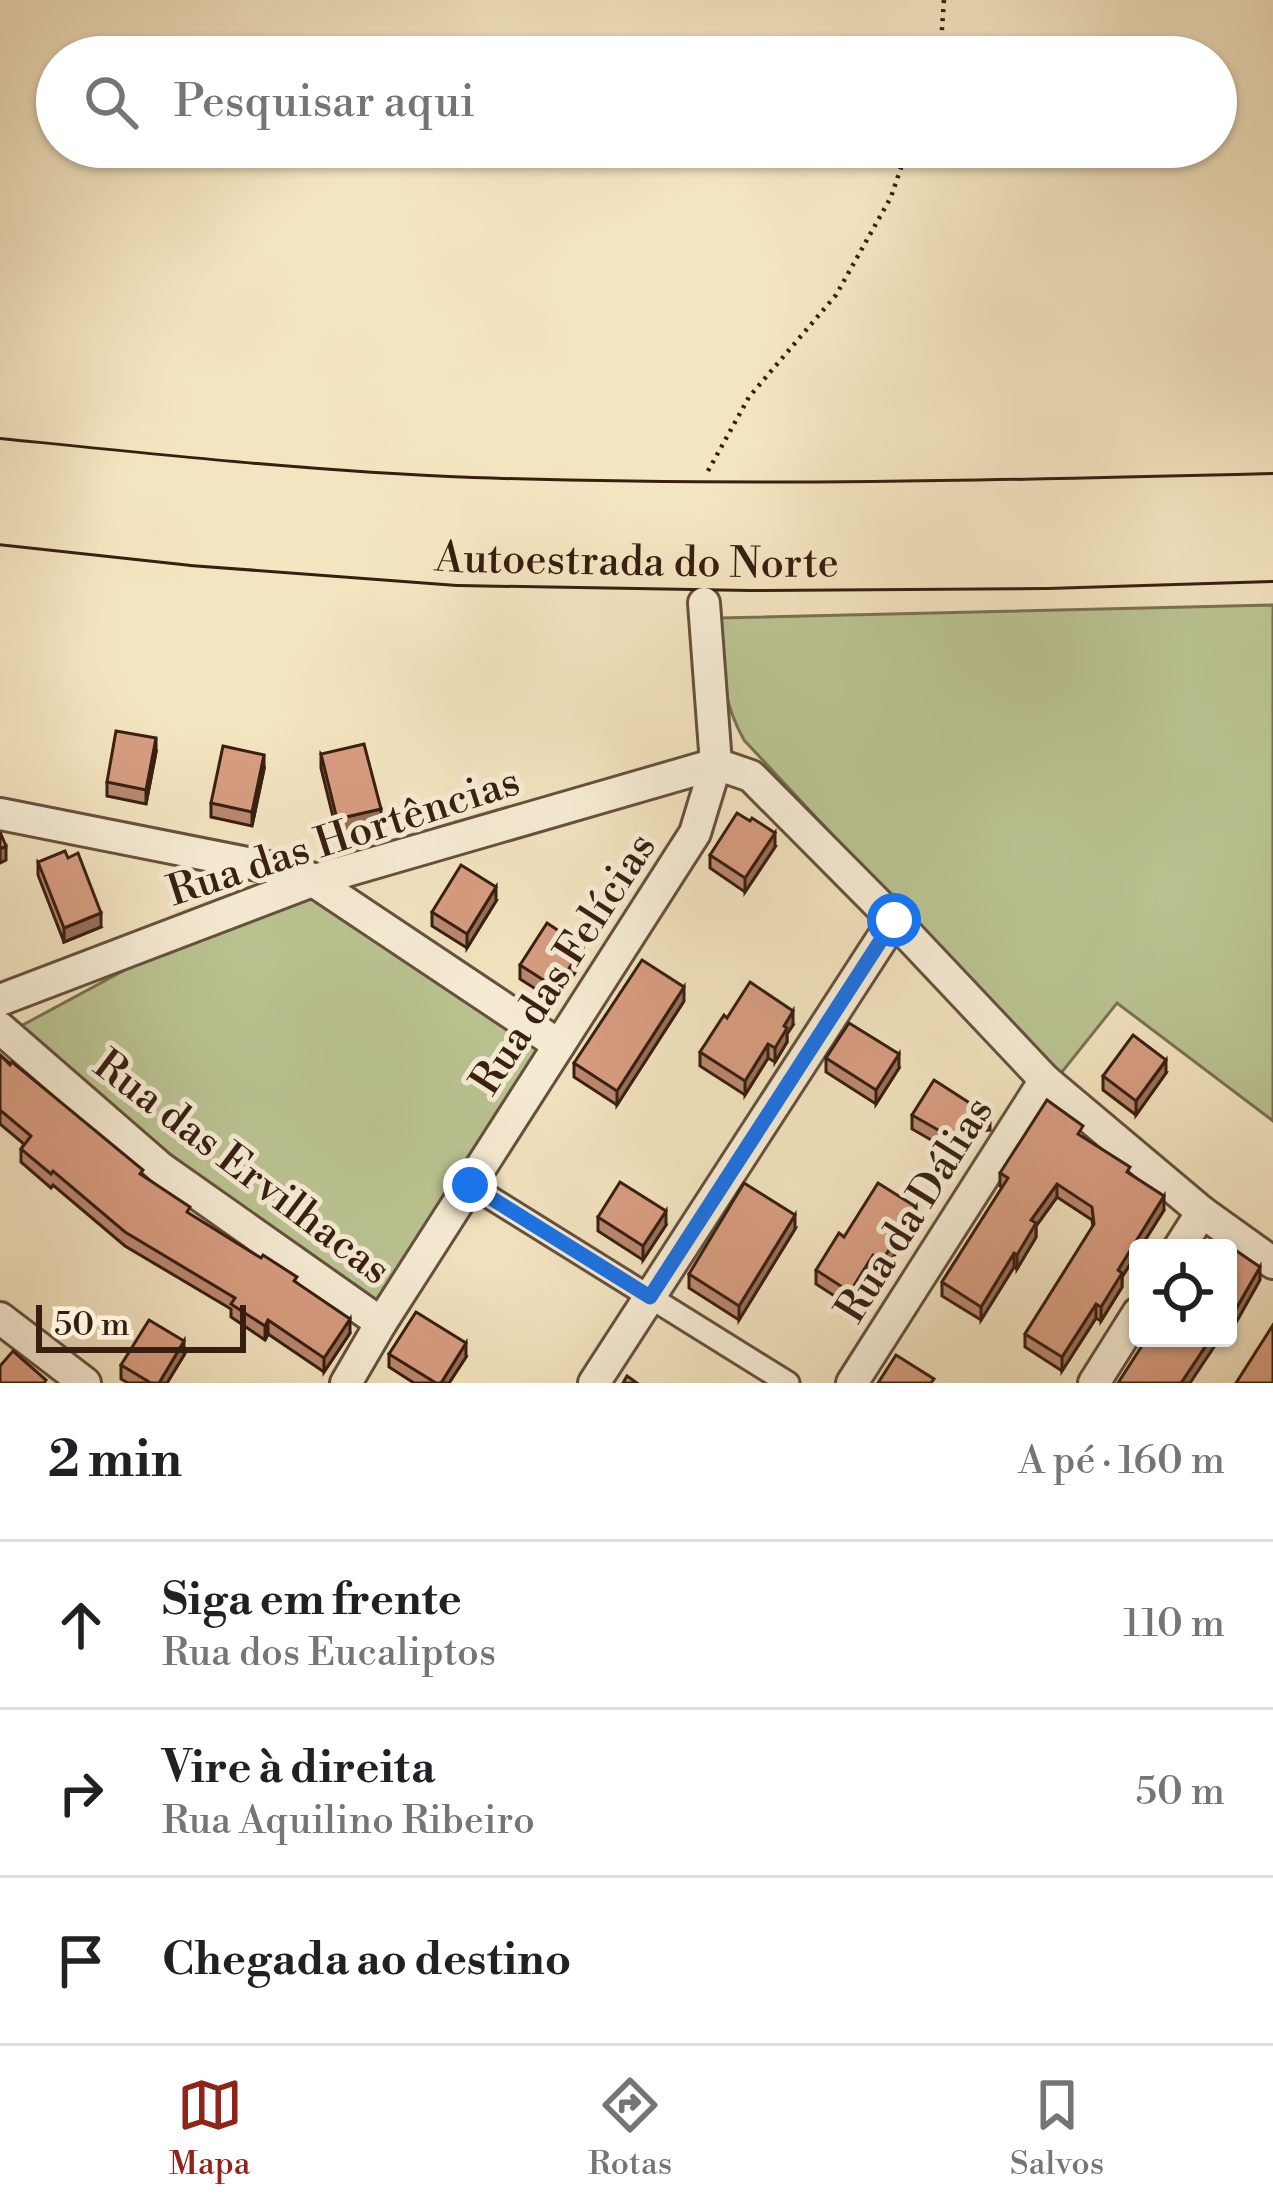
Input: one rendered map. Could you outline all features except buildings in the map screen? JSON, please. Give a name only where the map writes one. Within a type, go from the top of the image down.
[{"type":"highway","name":"Autoestrada do Norte","points":[[0,467],[195,487],[469,506],[748,511],[1273,502]]},
{"type":"highway","name":"Autoestrada do Norte","points":[[0,516],[192,537],[459,556],[751,562],[1273,553]]},
{"type":"street","points":[[704,603],[716,764],[751,776],[1045,1080],[1202,1212],[1273,1263]]},
{"type":"street","name":"Rua das Hortências","points":[[0,1000],[315,880],[716,764]]},
{"type":"street","name":"Rua das Felícias","points":[[346,1383],[695,833],[716,764]]},
{"type":"street","points":[[0,814],[303,874],[559,1046]]},
{"type":"street","points":[[594,1383],[894,920]]},
{"type":"street","name":"Rua das Ervilhacas","points":[[0,1028],[161,1168],[381,1322]]},
{"type":"street","name":"Rua da Dálias","points":[[852,1383],[1045,1080]]},
{"type":"street","points":[[470,1185],[788,1383]]},
{"type":"street","points":[[1185,1239],[1202,1212]]},
{"type":"street","points":[[0,1318],[85,1383]]},
{"type":"street","points":[[1094,1383],[1129,1327]]},
{"type":"path","points":[[941,36],[944,0]]},
{"type":"path","points":[[707,472],[749,397],[836,295],[891,196],[901,168]]},
{"type":"green space","points":[[1273,605],[1273,1121],[1117,1003],[1058,1077],[744,740],[730,710],[724,681],[719,618]]},
{"type":"green space","points":[[303,874],[547,1056],[381,1322],[6,1034]]},
{"type":"route","points":[[470,1185],[650,1297],[894,920]]}]
